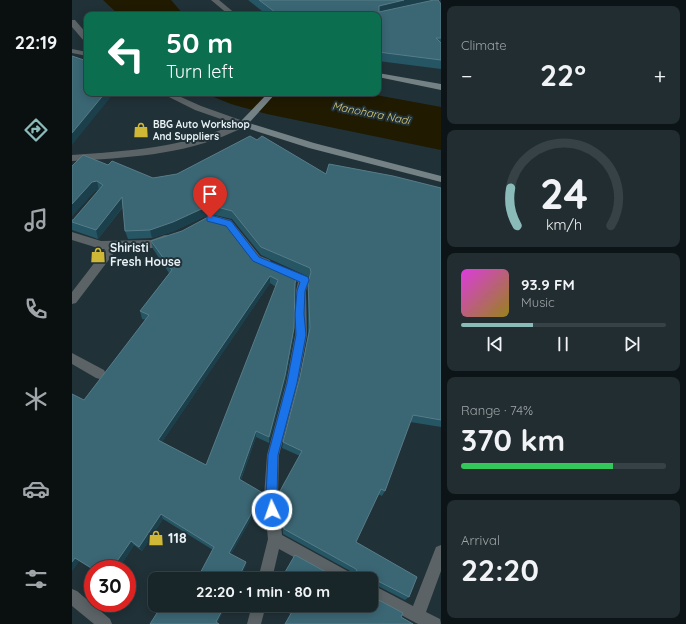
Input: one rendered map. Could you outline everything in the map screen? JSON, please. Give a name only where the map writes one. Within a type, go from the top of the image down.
[{"type":"main road","points":[[381,76],[441,87]]},
{"type":"main road","points":[[269,96],[243,124],[312,146],[441,179]]},
{"type":"street","points":[[215,0],[229,12]]},
{"type":"street","points":[[72,22],[84,35]]},
{"type":"street","points":[[72,50],[84,53]]},
{"type":"street","points":[[172,96],[198,108],[243,124]]},
{"type":"street","points":[[72,158],[177,148],[224,134],[243,124]]},
{"type":"street","points":[[204,222],[210,218],[228,224],[256,259],[304,280],[300,298],[301,335],[292,383],[273,455],[271,496],[275,539],[267,572]]},
{"type":"street","points":[[72,236],[101,245],[114,245],[152,244],[179,235]]},
{"type":"street","points":[[72,300],[114,245]]},
{"type":"street","points":[[72,358],[100,374]]},
{"type":"street","points":[[275,539],[335,572]]},
{"type":"street","points":[[417,616],[441,552]]},
{"type":"street","points":[[378,595],[435,624]]},
{"type":"street","points":[[72,596],[105,624]]},
{"type":"street","points":[[254,624],[257,612]]},
{"type":"water","points":[[103,0],[171,0],[181,12],[116,12]]},
{"type":"water","name":"Manohara Nadi","points":[[211,96],[381,96],[441,107],[441,150],[267,114],[231,104]]},
{"type":"building","points":[[259,0],[404,0],[379,6],[379,12],[275,12]]},
{"type":"building","points":[[438,0],[441,4],[441,38],[436,38],[441,43],[441,60],[381,52],[381,12],[379,12]]},
{"type":"building","points":[[72,56],[84,60],[84,96],[103,96],[72,133]]},
{"type":"building","points":[[250,136],[257,140],[262,136],[326,174],[329,164],[393,176],[441,188],[441,420],[413,415],[385,491],[381,489],[356,542],[417,577],[409,597],[378,581],[378,572],[357,572],[356,569],[284,529],[280,491],[302,451],[283,442],[300,377],[310,328],[308,283],[311,272],[310,268],[261,247],[232,211],[210,205],[173,222],[150,230],[125,231],[122,197],[96,230],[72,222],[72,220],[103,185],[97,181],[92,182],[72,204],[72,166],[83,155],[108,165],[112,161],[153,178],[177,174]]},
{"type":"building","points":[[210,216],[224,219],[251,255],[297,275],[295,283],[294,328],[285,376],[269,437],[256,431],[239,479],[263,493],[229,553],[246,562],[241,572],[201,572],[214,547],[161,514],[139,547],[131,541],[118,560],[84,560],[84,564],[75,558],[72,562],[72,394],[84,400],[149,315],[140,311],[172,270],[151,241],[182,231]],"holes":[[[270,276],[278,280],[206,465],[158,440]]]},
{"type":"building","points":[[295,555],[326,572],[285,572]]},
{"type":"building","points":[[378,600],[403,613],[401,617],[413,624],[285,624],[292,612],[378,612]]},
{"type":"building","points":[[158,612],[221,612],[216,622],[219,624],[150,624]]},
{"type":"place","name":"BBG Auto Workshop And Suppliers","points":[[141,130]]},
{"type":"place","name":"Shiristi Fresh House","points":[[98,255]]},
{"type":"place","name":"118","points":[[156,538]]},
{"type":"route","points":[[210,218],[228,224],[256,259],[304,280],[301,291],[301,335],[292,383],[273,455],[271,496],[272,510]]}]
